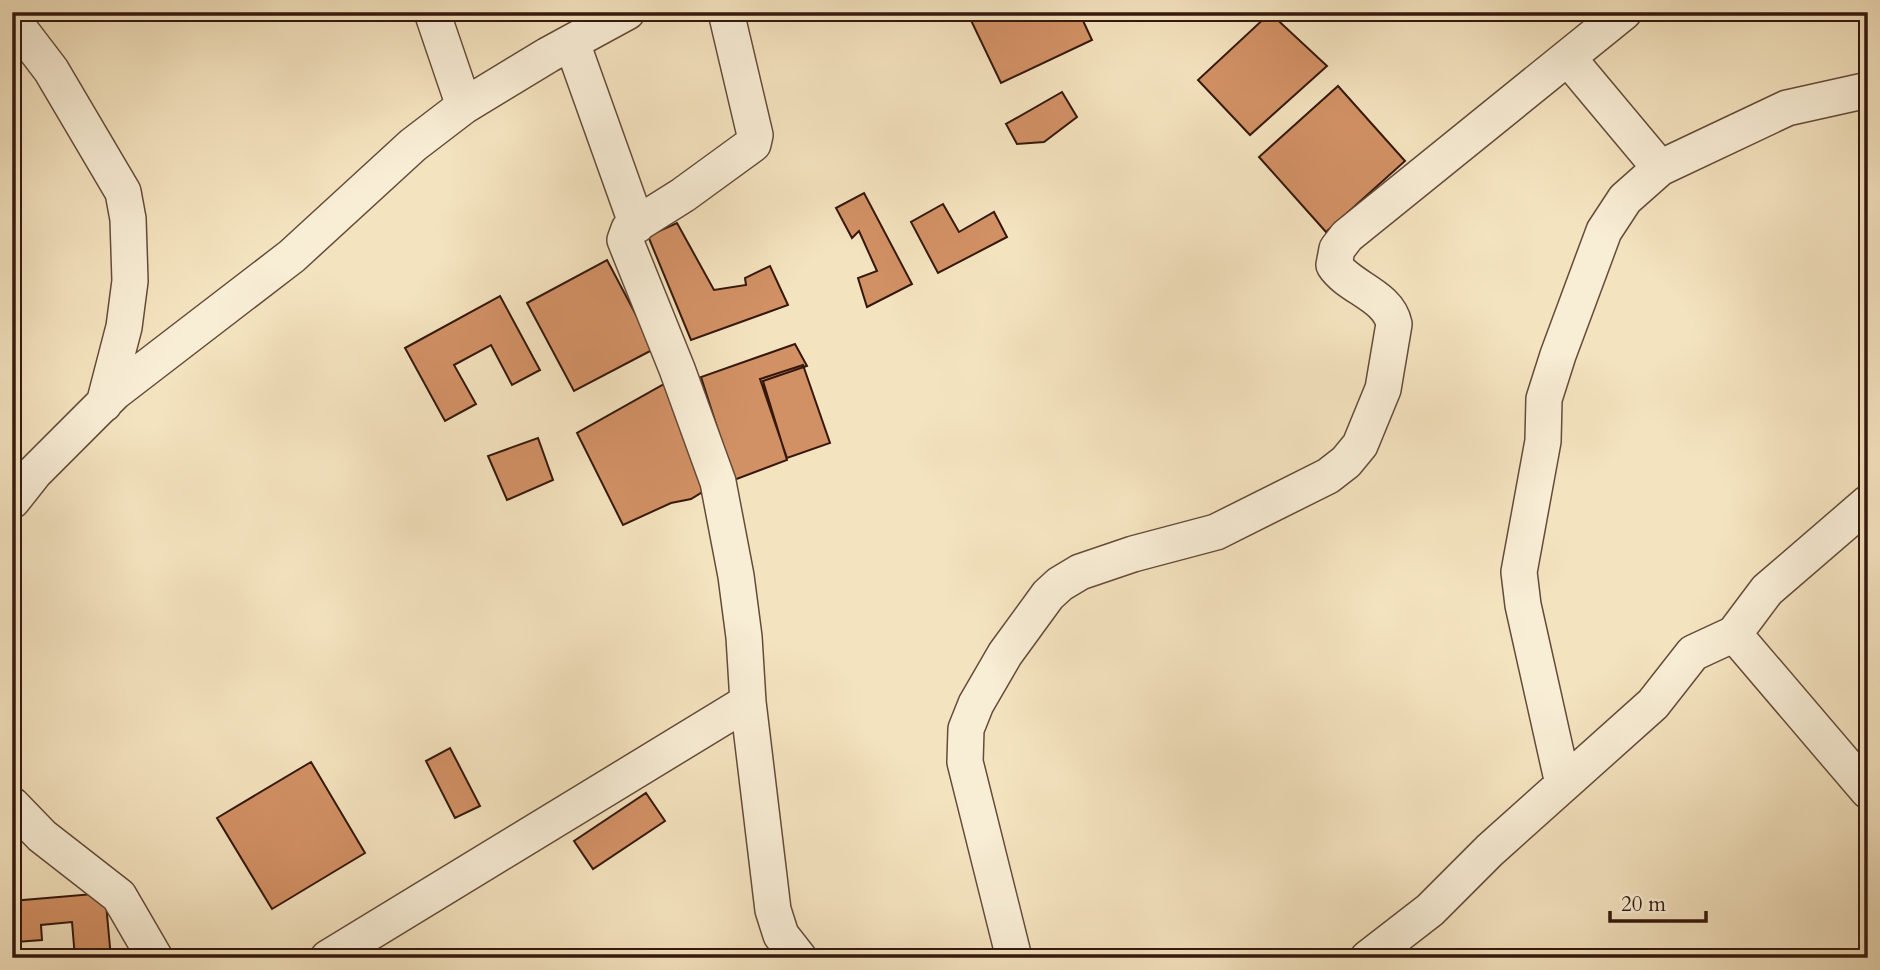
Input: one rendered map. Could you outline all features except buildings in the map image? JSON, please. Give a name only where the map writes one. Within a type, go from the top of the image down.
[{"type":"street","points":[[432,12],[464,106]]},
{"type":"street","points":[[12,501],[35,472],[115,392],[292,256],[413,145],[464,106],[627,12]]},
{"type":"street","points":[[726,12],[755,135],[753,144],[626,233],[625,240],[677,369],[718,482],[736,576],[744,637],[748,702],[774,910],[781,935],[799,958]]},
{"type":"street","points":[[1014,958],[965,762],[966,729],[976,704],[1005,654],[1048,595],[1080,572],[1133,554],[1216,532],[1328,476],[1346,463],[1360,445],[1383,389],[1394,324],[1392,316],[1383,305],[1340,275],[1334,265],[1337,249],[1347,236],[1624,12]]},
{"type":"street","points":[[12,19],[51,70],[123,192],[128,219],[130,281],[124,327],[104,404]]},
{"type":"street","points":[[572,43],[637,225]]},
{"type":"street","points":[[1568,58],[1660,168]]},
{"type":"street","points":[[1563,784],[1523,605],[1519,572],[1543,441],[1544,399],[1604,231],[1625,199],[1660,168],[1787,108],[1868,90]]},
{"type":"street","points":[[1368,958],[1430,910],[1490,850],[1653,704],[1693,653],[1734,634],[1767,590],[1868,503]]},
{"type":"street","points":[[1734,634],[1868,791]]},
{"type":"street","points":[[328,958],[748,702]]},
{"type":"street","points":[[12,805],[42,836],[119,896],[155,958]]}]
